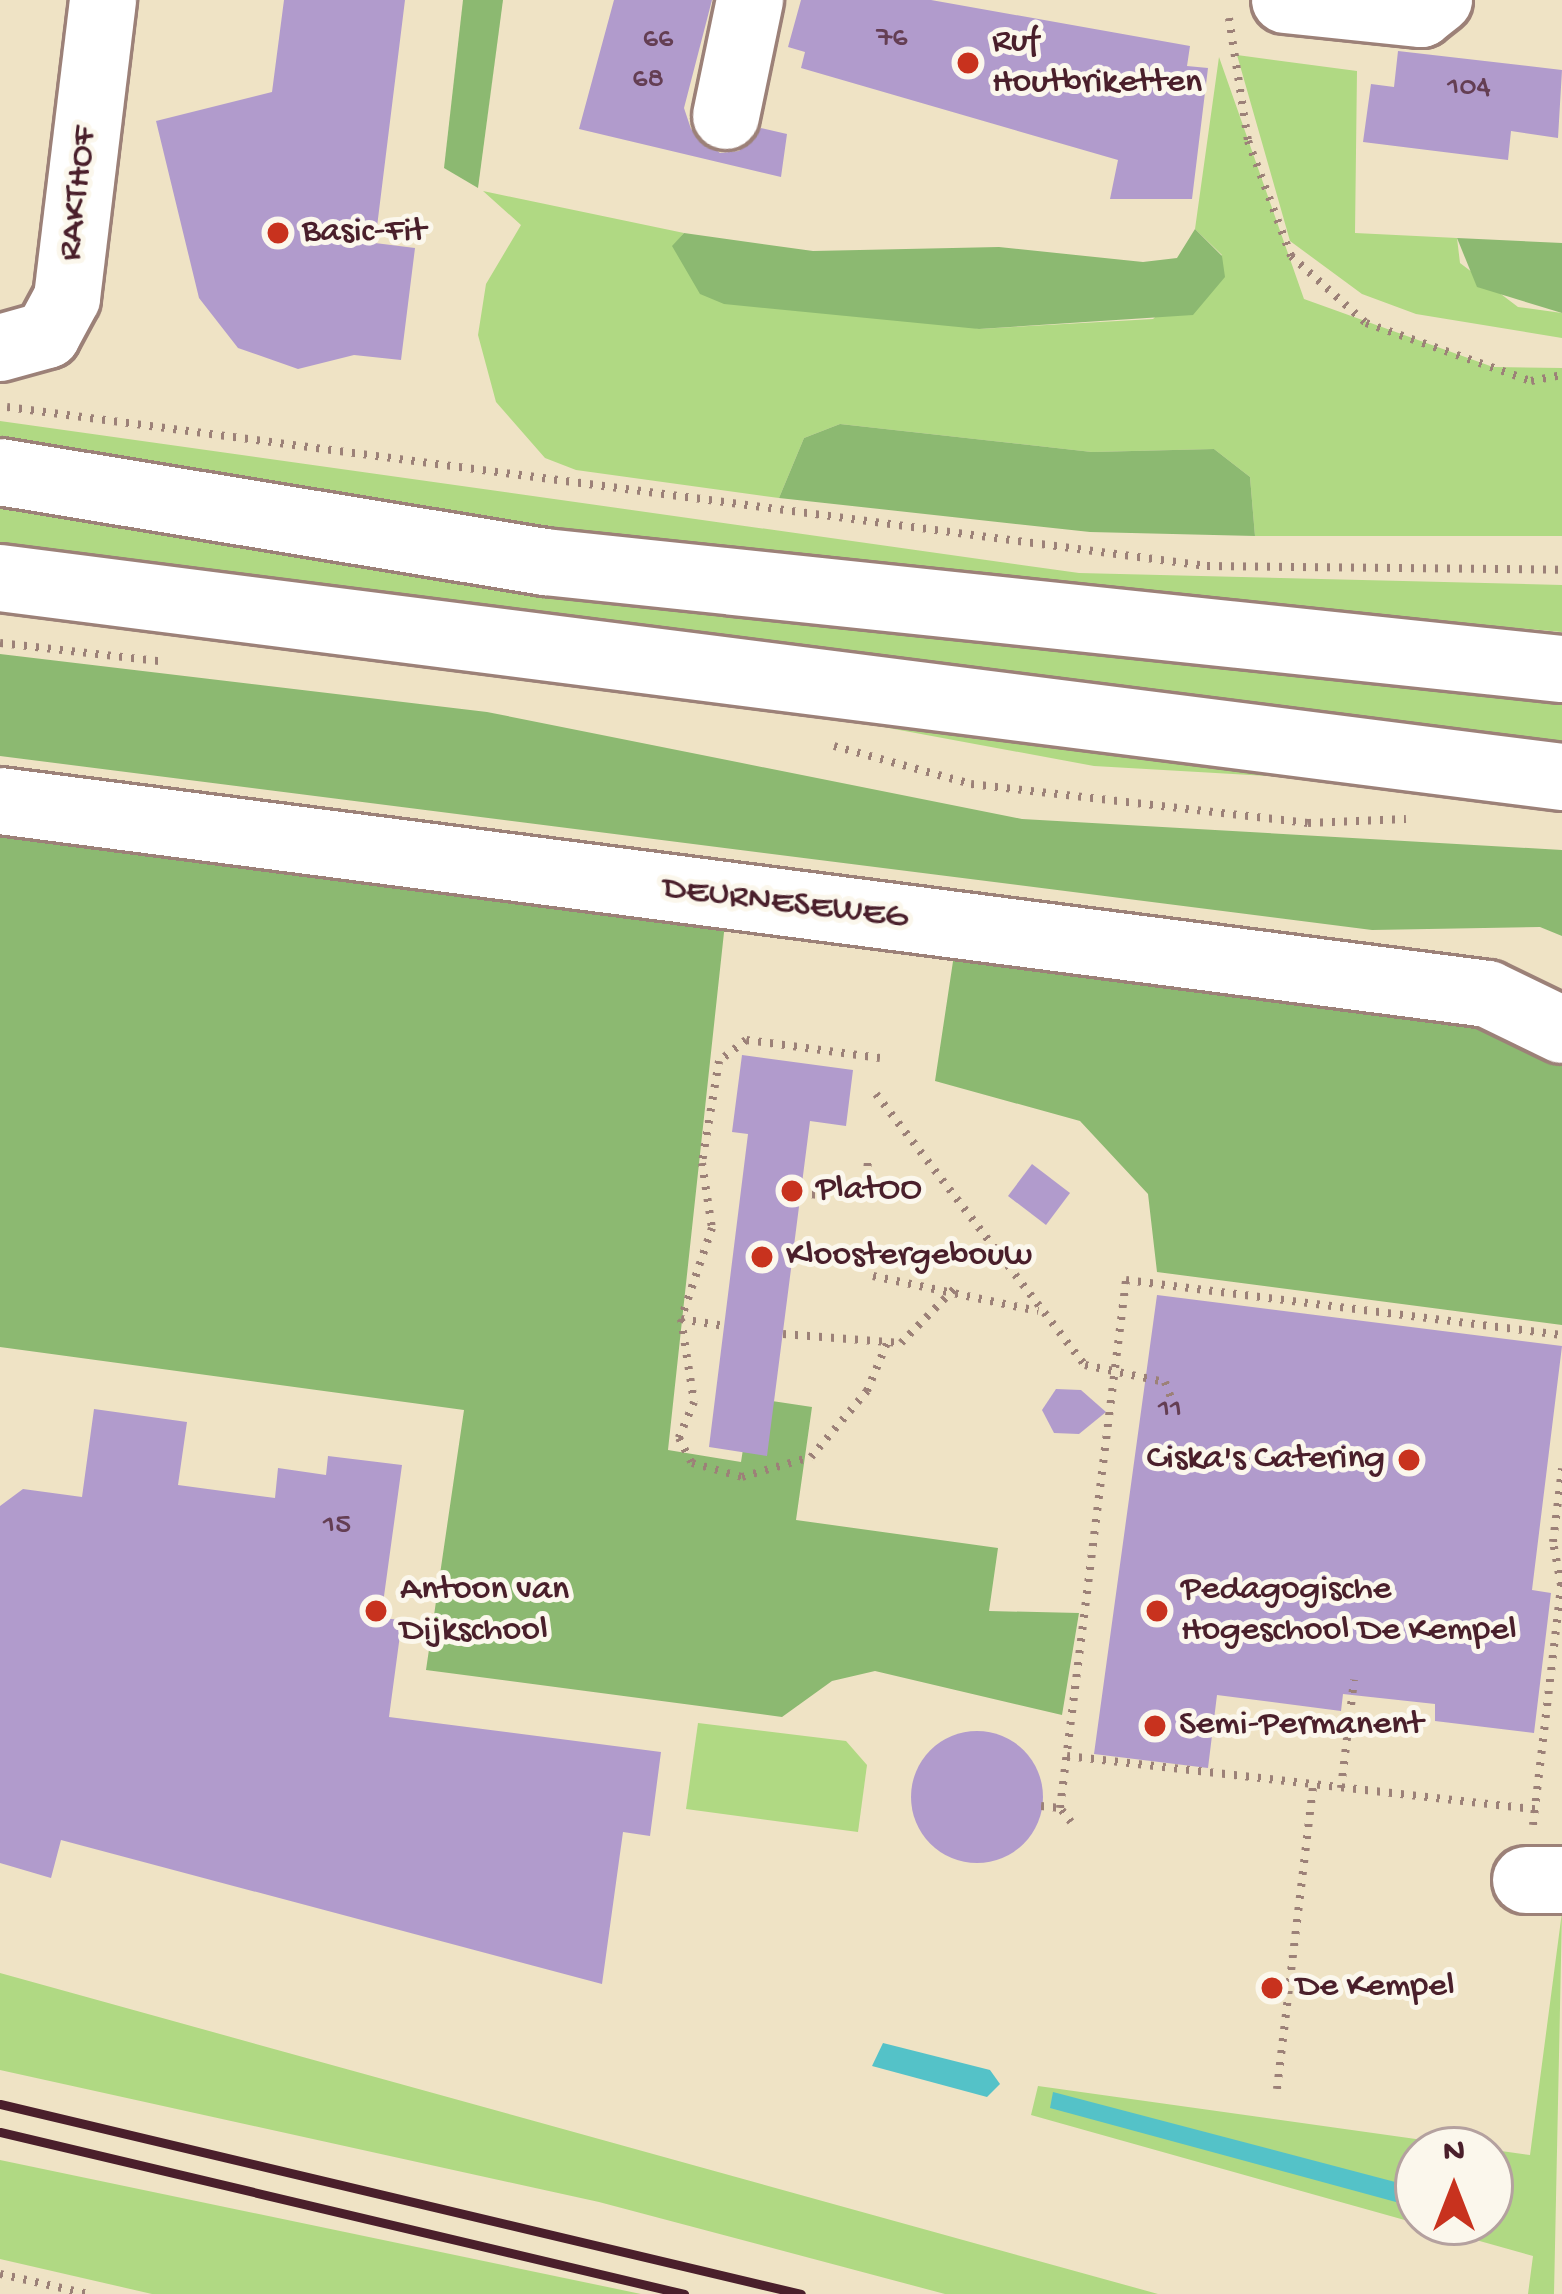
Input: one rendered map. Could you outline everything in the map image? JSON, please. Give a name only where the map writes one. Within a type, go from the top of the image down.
[{"type":"main road","name":"RAKTHOF","points":[[0,348],[47,334],[67,298],[104,0]]},
{"type":"main road","points":[[726,116],[750,0]]},
{"type":"main road","points":[[1286,0],[1421,14],[1438,0]]},
{"type":"main road","points":[[0,472],[545,562],[1562,669]]},
{"type":"main road","points":[[0,578],[1562,777]]},
{"type":"main road","name":"DEURNESEWEG","points":[[0,801],[1488,994],[1562,1030]]},
{"type":"path","points":[[1229,0],[1243,120],[1291,256],[1366,322],[1531,381],[1562,375]]},
{"type":"path","points":[[0,406],[1207,566],[1562,570]]},
{"type":"path","points":[[0,643],[166,662]]},
{"type":"path","points":[[823,743],[971,784],[1308,823],[1426,818]]},
{"type":"path","points":[[880,1058],[746,1040],[719,1061],[703,1147],[712,1228],[682,1319],[694,1402],[680,1438],[715,1476],[811,1457],[867,1391],[887,1343],[957,1286]]},
{"type":"path","points":[[875,1094],[1085,1365],[1114,1375],[1165,1382],[1172,1400]]},
{"type":"path","points":[[866,1178],[868,1162]]},
{"type":"path","points":[[800,1193],[819,1195]]},
{"type":"path","points":[[872,1276],[957,1286],[1040,1312]]},
{"type":"path","points":[[1071,1822],[1060,1808],[1126,1280],[1406,1321],[1562,1335]]},
{"type":"path","points":[[682,1319],[724,1326]]},
{"type":"path","points":[[783,1334],[887,1343]]},
{"type":"path","points":[[1544,1880],[1535,1809],[1562,1469]]},
{"type":"path","points":[[1341,1788],[1354,1680]]},
{"type":"path","points":[[1066,1756],[1535,1809]]},
{"type":"path","points":[[1277,2089],[1313,1785]]},
{"type":"path","points":[[1041,1806],[1060,1808]]},
{"type":"path","points":[[0,2274],[88,2294]]},
{"type":"green space","points":[[463,0],[503,0],[478,188],[444,168]]},
{"type":"green space","points":[[1237,55],[1357,71],[1355,233],[1457,238],[1460,263],[1518,307],[1562,313],[1562,338],[1416,314],[1362,294],[1290,241]]},
{"type":"green space","points":[[1219,57],[1304,299],[1493,367],[1562,368],[1562,536],[1255,536],[1250,477],[1214,449],[1092,452],[840,424],[804,438],[779,498],[576,470],[545,458],[496,402],[478,335],[486,284],[521,225],[483,191],[684,233],[673,246],[979,329],[1153,319],[1222,255],[1195,229]]},
{"type":"green space","points":[[1195,229],[1222,256],[1225,277],[1193,315],[979,329],[724,304],[700,294],[672,246],[684,233],[813,251],[999,247],[1143,262],[1177,258]]},
{"type":"green space","points":[[1457,238],[1562,243],[1562,313],[1477,287]]},
{"type":"green space","points":[[0,421],[1079,573],[1562,585],[1562,632],[768,561],[0,446]]},
{"type":"green space","points":[[840,424],[1092,452],[1214,449],[1250,477],[1255,536],[1090,532],[779,498],[804,438]]},
{"type":"green space","points":[[0,497],[1562,689],[1562,747],[0,554]]},
{"type":"green space","points":[[0,654],[487,712],[1022,819],[1562,850],[1562,936],[1540,927],[1372,930],[0,756]]},
{"type":"green space","points":[[710,695],[1403,784],[1094,766]]},
{"type":"green space","points":[[0,815],[726,914],[668,1450],[741,1462],[751,1398],[812,1407],[796,1520],[998,1548],[989,1611],[1079,1613],[1062,1715],[875,1671],[832,1681],[782,1717],[426,1670],[464,1410],[0,1347]]},
{"type":"green space","points":[[955,948],[1474,1009],[1562,1061],[1562,1325],[1157,1272],[1148,1194],[1080,1121],[935,1081]]},
{"type":"green space","points":[[698,1723],[846,1741],[867,1765],[858,1832],[686,1809]]},
{"type":"green space","points":[[1562,1912],[1554,2294],[1528,2294],[1533,2256],[1497,2246],[1514,2246],[1514,2153],[1530,2155]]},
{"type":"green space","points":[[0,1973],[1158,2294],[945,2294],[599,2202],[0,2070]]},
{"type":"green space","points":[[1038,2086],[1394,2136],[1394,2217],[1031,2115]]},
{"type":"green space","points":[[0,2160],[641,2294],[152,2294],[0,2259]]},
{"type":"water","points":[[883,2043],[990,2070],[1000,2084],[987,2097],[872,2066]]},
{"type":"water","points":[[1053,2092],[1394,2182],[1394,2201],[1050,2108]]},
{"type":"building","points":[[284,0],[405,0],[375,243],[415,248],[401,360],[354,355],[298,369],[238,348],[199,298],[156,121],[272,92]]},
{"type":"building","points":[[614,0],[712,0],[684,108],[691,129],[720,153],[739,151],[761,128],[787,134],[781,177],[579,129]]},
{"type":"building","points":[[801,0],[931,0],[1190,46],[1187,66],[1208,68],[1192,199],[1110,199],[1118,160],[801,68],[805,52],[788,47]]},
{"type":"building","points":[[1398,51],[1562,70],[1558,138],[1511,131],[1508,160],[1363,142],[1371,84],[1394,87]]},
{"type":"building","name":"Kloostergebouw","points":[[742,1055],[853,1070],[846,1126],[810,1121],[767,1456],[709,1447],[748,1134],[732,1132]]},
{"type":"building","points":[[1032,1164],[1070,1193],[1046,1225],[1008,1196]]},
{"type":"building","points":[[1157,1295],[1562,1346],[1532,1590],[1551,1593],[1534,1733],[1435,1721],[1435,1704],[1343,1694],[1341,1711],[1217,1695],[1208,1768],[1094,1754]]},
{"type":"building","points":[[1056,1389],[1081,1390],[1106,1412],[1079,1434],[1054,1433],[1042,1410]]},
{"type":"building","points":[[94,1409],[187,1422],[178,1485],[275,1498],[278,1468],[326,1475],[328,1456],[402,1465],[381,1618],[402,1620],[389,1717],[661,1752],[650,1836],[623,1832],[602,1984],[61,1840],[51,1878],[0,1863],[0,1506],[23,1489],[82,1497]]},
{"type":"building","points":[[977,1731],[1002,1736],[1024,1750],[1038,1772],[1043,1797],[1038,1822],[1024,1844],[1002,1858],[977,1863],[952,1858],[930,1844],[916,1822],[911,1797],[916,1772],[930,1750],[952,1736]]},
{"type":"railway","points":[[0,2104],[801,2294]]},
{"type":"railway","points":[[0,2132],[684,2294]]},
{"type":"place","name":"Ruf Houtbriketten","points":[[968,63]]},
{"type":"place","name":"Basic-Fit","points":[[278,233]]},
{"type":"place","name":"PlatOO","points":[[792,1191]]},
{"type":"place","name":"Kloostergebouw","points":[[762,1257]]},
{"type":"place","name":"Ciska's Catering","points":[[1409,1460]]},
{"type":"place","name":"Antoon van Dijkschool","points":[[376,1611]]},
{"type":"place","name":"Pedagogische Hogeschool De Kempel","points":[[1157,1611]]},
{"type":"place","name":"Semi-Permanent","points":[[1155,1726]]},
{"type":"place","name":"De Kempel","points":[[1272,1988]]}]
